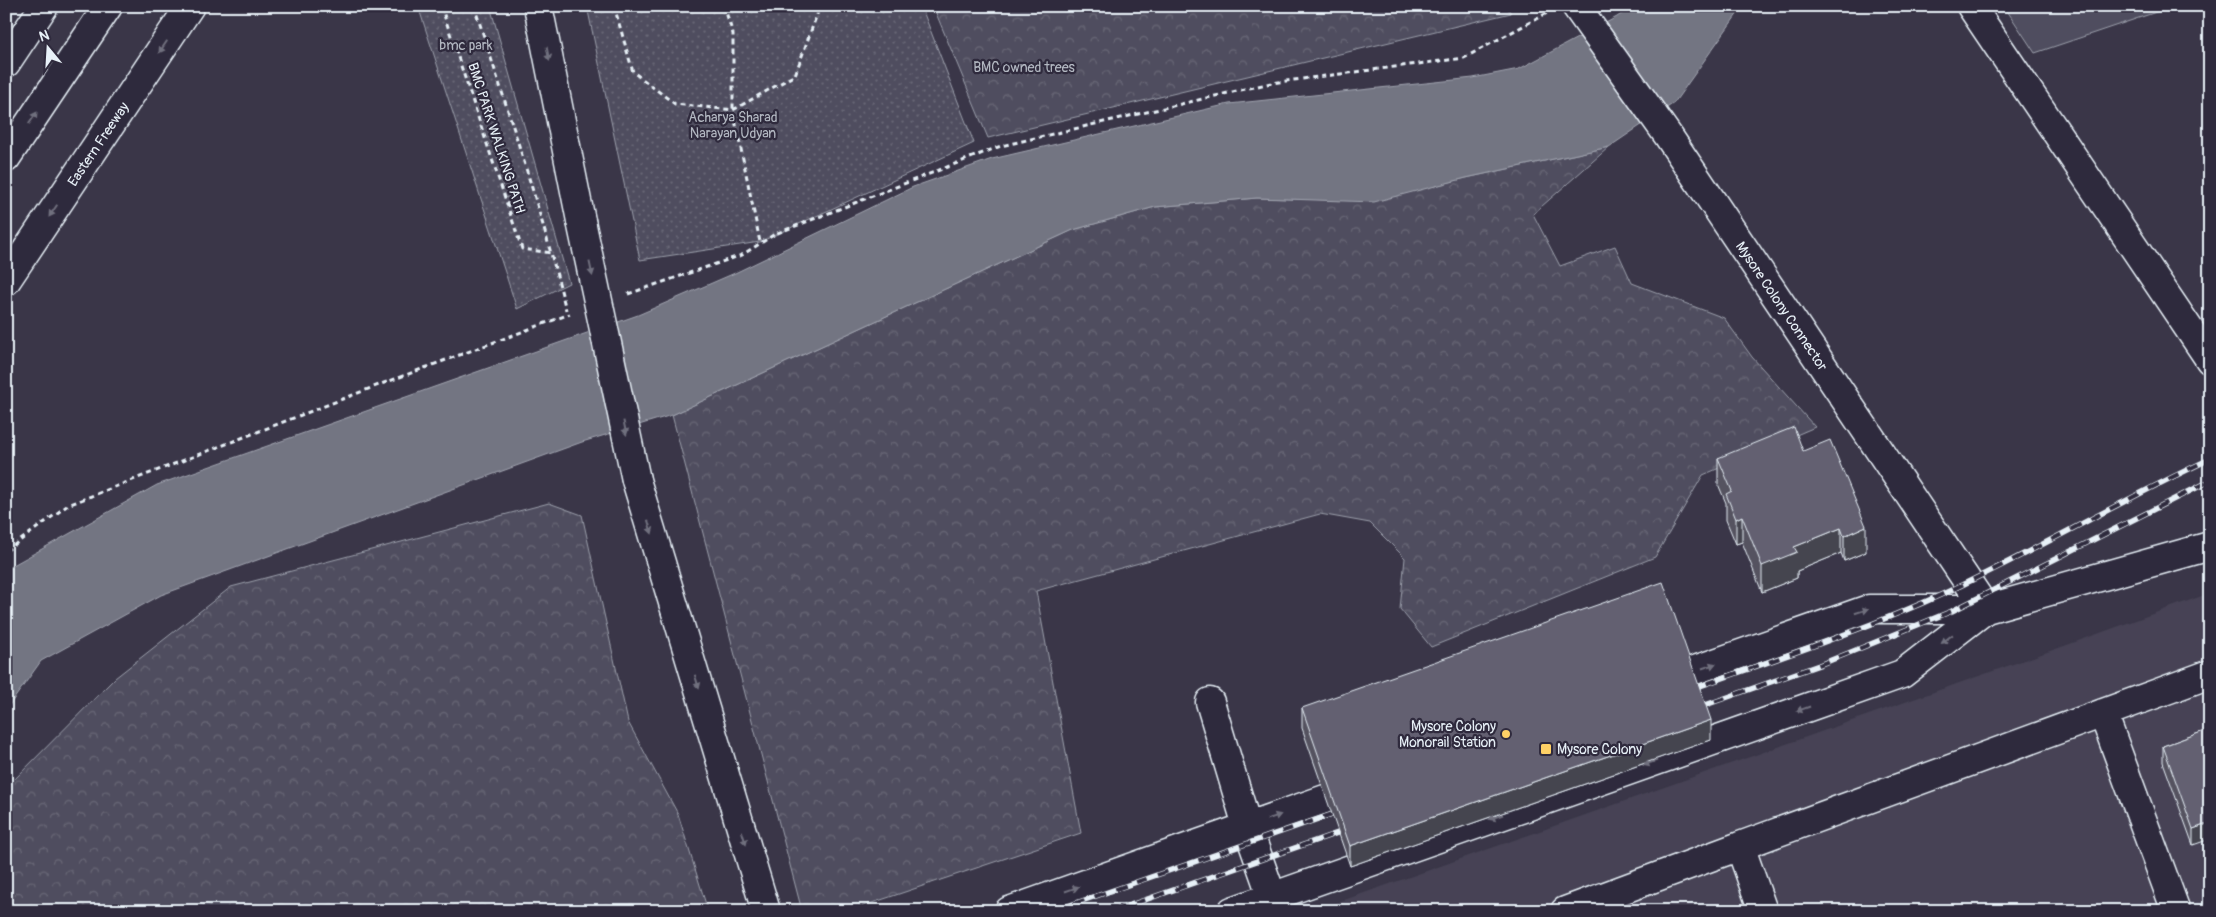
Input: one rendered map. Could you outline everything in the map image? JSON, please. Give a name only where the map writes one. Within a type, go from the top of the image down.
[{"type":"main road","points":[[6,63],[44,6]]},
{"type":"main road","points":[[6,158],[108,6]]},
{"type":"main road","name":"Eastern Freeway","points":[[6,281],[190,6]]},
{"type":"main road","points":[[538,6],[580,221],[636,480],[766,911]]},
{"type":"main road","points":[[1970,6],[2210,360]]},
{"type":"main road","name":"Mysore Colony Connector","points":[[1563,9],[1669,137],[1986,609]]},
{"type":"main road","points":[[1631,693],[1868,609],[1986,609],[2210,546]]},
{"type":"main road","points":[[1232,911],[1902,674],[1986,609]]},
{"type":"main road","points":[[1565,911],[2210,674]]},
{"type":"main road","points":[[1210,702],[1248,826],[1272,896]]},
{"type":"main road","points":[[2103,713],[2176,911]]},
{"type":"main road","points":[[1009,911],[1388,778]]},
{"type":"main road","points":[[1740,846],[1763,911]]},
{"type":"path","name":"BMC PARK WALKING PATH","points":[[441,6],[522,249],[552,253]]},
{"type":"path","name":"BMC PARK WALKING PATH","points":[[474,6],[524,158],[552,253],[567,316]]},
{"type":"path","points":[[614,6],[633,72],[675,104],[733,110],[795,75],[820,6]]},
{"type":"path","points":[[724,6],[733,34],[733,110],[760,242]]},
{"type":"path","points":[[622,296],[742,255],[775,234],[1001,146],[1271,83],[1464,58],[1563,9]]},
{"type":"path","points":[[6,551],[68,506],[384,383],[576,312]]},
{"type":"shaded area","points":[[2210,593],[2210,911],[1313,911],[2067,645]]},
{"type":"green space","name":"bmc park","points":[[418,6],[490,6],[569,283],[517,309]]},
{"type":"green space","name":"Acharya Sharad Narayan Udyan","points":[[587,6],[921,6],[974,143],[760,242],[640,260]]},
{"type":"green space","name":"BMC owned trees","points":[[933,6],[1506,6],[1511,13],[988,138]]},
{"type":"green space","points":[[2004,6],[2174,6],[2035,53]]},
{"type":"green space","points":[[1609,147],[1533,214],[1560,266],[1615,246],[1632,283],[1724,318],[1752,357],[1815,427],[1703,475],[1655,557],[1431,647],[1400,609],[1405,558],[1370,523],[1320,514],[1036,591],[1081,833],[848,911],[802,911],[672,415],[1073,230],[1155,207],[1257,198],[1374,201],[1466,178]]},
{"type":"green space","points":[[549,503],[582,515],[628,722],[678,814],[708,911],[6,911],[6,788],[115,678],[231,587]]},
{"type":"water","points":[[1633,6],[1743,6],[1674,103],[1609,147],[1466,178],[1374,202],[1257,198],[1155,207],[1073,230],[672,415],[582,442],[161,595],[41,661],[6,710],[6,569],[157,485],[638,315],[735,273],[913,187],[992,159],[1229,104],[1473,78],[1519,69],[1617,17]]},
{"type":"building","points":[[1794,427],[1803,451],[1830,440],[1866,526],[1844,536],[1841,528],[1794,547],[1797,552],[1762,566],[1742,516],[1736,519],[1726,494],[1732,491],[1718,458]]},
{"type":"building","name":"Mysore Colony Monorail Station","points":[[1663,582],[1711,720],[1350,846],[1302,708]]},
{"type":"building","points":[[2210,729],[2210,823],[2193,829],[2163,746]]},
{"type":"railway","points":[[1686,691],[1850,633],[1914,607],[2012,560],[2210,459]]},
{"type":"railway","points":[[1694,709],[1819,665],[1952,611],[2210,481]]},
{"type":"railway","points":[[1053,911],[1344,810]]},
{"type":"railway","points":[[1113,911],[1352,828]]},
{"type":"place","name":"Mysore Colony Monorail Station","points":[[1506,734]]},
{"type":"place","name":"Mysore Colony","points":[[1546,749]]}]
